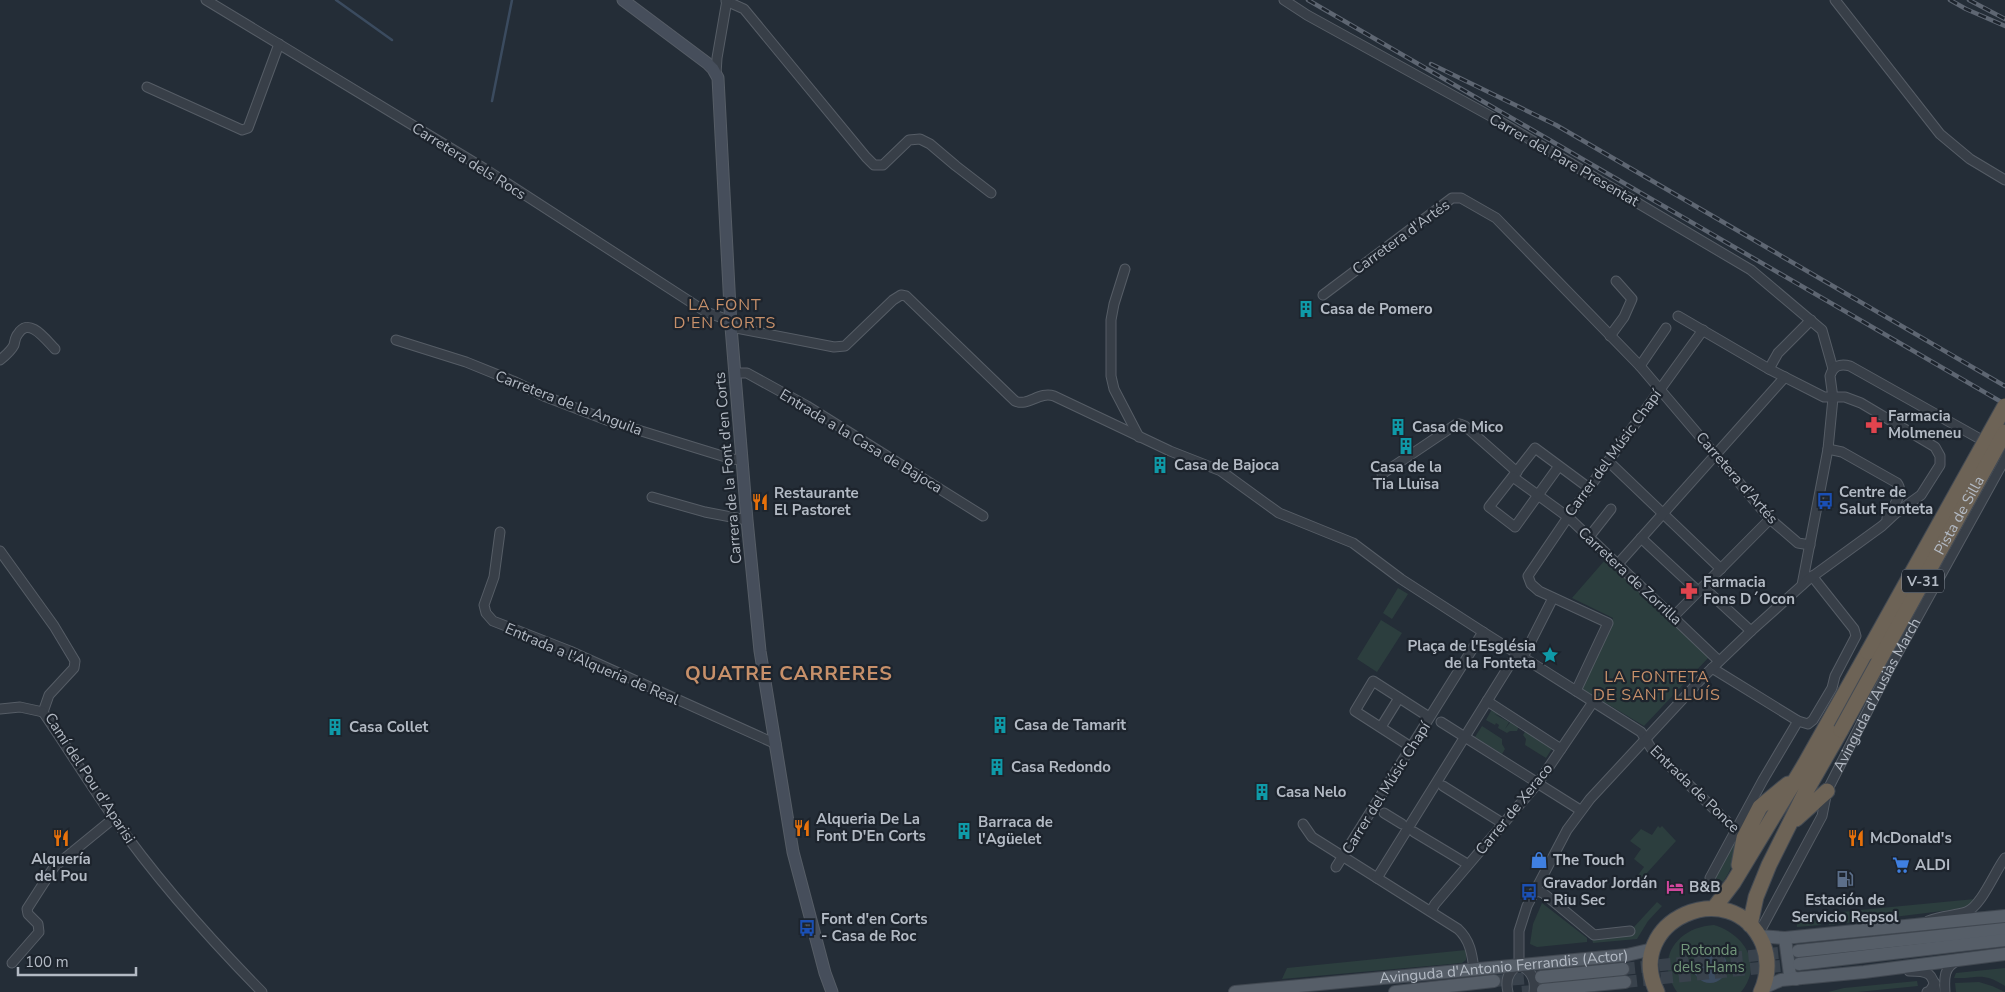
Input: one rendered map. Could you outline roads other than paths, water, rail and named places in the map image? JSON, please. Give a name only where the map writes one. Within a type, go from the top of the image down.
[{"type":"highway","name":"V-31","points":[[1835,726],[1868,652],[2005,406]]},
{"type":"highway","name":"Pista de Silla","points":[[1835,726],[2005,432]]},
{"type":"highway","name":"Avinguda d'Ausiàs March","points":[[1714,908],[1733,882],[1796,778],[1835,726]]},
{"type":"highway","name":"Avinguda d'Ausiàs March","points":[[1756,932],[1756,897],[1769,865],[1791,823],[1835,726]]},
{"type":"highway","points":[[1733,882],[1740,864],[1740,834],[1760,807],[1796,778]]},
{"type":"highway","points":[[1791,823],[1827,791]]},
{"type":"highway","points":[[1657,992],[1651,972],[1653,949],[1662,932],[1676,918],[1694,910],[1714,908],[1730,912],[1756,932],[1767,961],[1762,990]]},
{"type":"main road","points":[[1756,932],[1785,938],[2005,916]]},
{"type":"main road","points":[[2005,929],[1798,957],[2005,940]]},
{"type":"main road","points":[[1785,938],[1790,975],[1796,979]]},
{"type":"main road","name":"Avinguda d'Antonio Ferrandis (Actor)","points":[[1235,992],[1627,955],[1653,949]]},
{"type":"main road","points":[[1762,990],[1781,980],[1864,972],[2005,954]]},
{"type":"main road","name":"Avinguda d'Antonio Ferrandis (Actor)","points":[[1539,986],[1623,969]]},
{"type":"main road","name":"Avinguda d'Antonio Ferrandis (Actor)","points":[[1395,992],[1494,981]]},
{"type":"main road","name":"Avinguda d'Antonio Ferrandis (Actor)","points":[[1539,986],[1625,982]]},
{"type":"street","name":"Carretera dels Rocs","points":[[206,0],[485,169],[706,312],[731,324],[834,348],[845,346],[893,300],[906,296],[1014,400],[1023,402],[1044,394],[1054,396],[1139,436]]},
{"type":"street","points":[[623,0],[707,63],[716,74]]},
{"type":"street","points":[[716,74],[727,0],[744,9],[874,165],[883,165],[908,140],[920,139],[930,144],[991,193]]},
{"type":"street","name":"Carrer del Pare Presentat","points":[[1284,0],[1307,15],[1494,118],[1752,270],[1822,330],[1833,369],[1829,380],[1833,398],[1828,449],[1802,585]]},
{"type":"street","points":[[1835,0],[1940,134],[1970,159],[2005,180]]},
{"type":"street","points":[[147,87],[242,130],[248,128],[278,44]]},
{"type":"street","name":"Carrera de la Font d'en Corts","points":[[716,74],[720,102],[731,324],[760,651],[793,852],[825,973]]},
{"type":"street","name":"Carretera d'Artés","points":[[1323,295],[1452,198],[1461,198],[1496,218],[1640,366],[1770,518],[1798,543],[1810,545]]},
{"type":"street","points":[[1125,269],[1111,320],[1110,370],[1114,389],[1139,436]]},
{"type":"street","points":[[1610,336],[1624,317],[1632,299],[1616,281]]},
{"type":"street","points":[[1519,965],[1519,931],[1527,906],[1564,836],[1580,811],[1719,661],[1812,576],[1882,526],[1925,491],[1938,471],[1941,461],[1935,448],[1861,403],[1845,397],[1824,398],[1769,369],[1678,316]]},
{"type":"street","points":[[1769,369],[1778,353],[1811,320]]},
{"type":"street","points":[[0,360],[13,347],[17,334],[22,328],[30,327],[36,330],[55,349]]},
{"type":"street","points":[[1640,366],[1666,328]]},
{"type":"street","name":"Carrer del Músic Chapí","points":[[1553,598],[1539,591],[1527,578],[1528,576],[1568,517],[1703,330]]},
{"type":"street","name":"Carretera de la Anguila","points":[[396,340],[466,362],[544,396],[612,422],[732,459],[742,460]]},
{"type":"street","points":[[1833,369],[1839,365],[1850,366],[2005,453]]},
{"type":"street","name":"Entrada a la Casa de Bajoca","points":[[735,373],[747,373],[807,406],[983,516]]},
{"type":"street","points":[[1618,564],[1715,453],[1785,377]]},
{"type":"street","name":"Carretera de Zorrilla","points":[[1382,474],[1455,425],[1465,426],[1538,495],[1568,517],[1719,661]]},
{"type":"street","name":"Entrada de Ponce","points":[[1139,436],[1170,451],[1221,471],[1279,512],[1353,543],[1401,579],[1641,732],[1645,741],[1672,769],[1740,834]]},
{"type":"street","points":[[1559,466],[1515,527],[1489,507],[1535,448],[1589,488]]},
{"type":"street","points":[[1828,449],[1842,452],[1897,483],[1900,490],[1899,495],[1882,526]]},
{"type":"street","name":"Avinguda d'Ausiàs March","points":[[1756,932],[1822,816],[1827,791],[1890,668],[2005,459]]},
{"type":"street","points":[[1608,461],[1721,568]]},
{"type":"street","points":[[652,497],[705,512],[747,520]]},
{"type":"street","points":[[1589,537],[1611,509]]},
{"type":"street","points":[[1673,616],[1770,518]]},
{"type":"street","name":"Entrada a l'Alqueria de Real","points":[[500,532],[494,577],[484,605],[486,613],[493,621],[570,651],[776,744]]},
{"type":"street","points":[[1641,538],[1751,631]]},
{"type":"street","name":"Camí del Pou d'Aparisi","points":[[0,551],[54,626],[75,661],[74,668],[49,695],[43,712],[114,818],[161,880],[195,921],[262,992]]},
{"type":"street","points":[[1710,878],[1740,834],[1763,780],[1803,723],[1813,720],[1832,688],[1835,676],[1855,640],[1855,632],[1812,576]]},
{"type":"street","points":[[1377,878],[1487,701],[1520,655],[1553,598],[1568,603],[1608,623],[1576,691]]},
{"type":"street","name":"Carrer del Músic Chapí","points":[[1336,867],[1483,632]]},
{"type":"street","points":[[1712,668],[1803,723]]},
{"type":"street","points":[[1411,747],[1355,711],[1373,681],[1429,717]]},
{"type":"street","points":[[1381,727],[1399,698]]},
{"type":"street","points":[[1487,701],[1561,749]]},
{"type":"street","name":"Carrer de Xeraco","points":[[1431,912],[1435,904],[1534,788],[1593,702]]},
{"type":"street","points":[[0,709],[20,707],[43,712]]},
{"type":"street","points":[[1440,722],[1533,780]]},
{"type":"street","points":[[1760,807],[1766,794],[1763,780]]},
{"type":"street","points":[[1443,786],[1499,820]]},
{"type":"street","points":[[1542,786],[1577,808]]},
{"type":"street","points":[[1384,813],[1402,824]]},
{"type":"street","points":[[12,963],[39,932],[38,924],[28,914],[27,909],[54,867],[114,818]]},
{"type":"street","points":[[1303,824],[1312,837],[1464,934],[1470,946],[1474,969]]},
{"type":"street","points":[[1414,832],[1464,862]]},
{"type":"street","points":[[1920,924],[1940,915],[1966,912],[1974,907],[2005,858]]},
{"type":"street","points":[[1535,890],[1543,893],[1594,935],[1630,931]]},
{"type":"street","points":[[1945,992],[1945,972],[1952,963],[1961,959]]},
{"type":"street","points":[[1519,965],[1529,971],[1535,986],[1539,986]]},
{"type":"street","points":[[1508,992],[1509,974],[1519,965]]},
{"type":"street","points":[[1864,972],[1918,971],[1930,974],[1934,989]]},
{"type":"street","points":[[825,973],[828,992]]},
{"type":"street","points":[[825,973],[832,992]]},
{"type":"water","points":[[1710,949],[1717,950],[1722,954],[1726,959],[1726,973],[1722,978],[1717,982],[1710,983],[1703,982],[1698,978],[1694,973],[1693,966],[1694,959],[1698,954],[1703,950]]},
{"type":"waterway","points":[[336,0],[392,40]]},
{"type":"waterway","points":[[492,101],[512,0]]},
{"type":"tunnel","points":[[1623,969],[1798,951]]},
{"type":"tunnel","points":[[1625,982],[1799,964]]},
{"type":"tunnel","points":[[1494,981],[1541,977]]},
{"type":"tunnel","points":[[1522,992],[1543,990]]},
{"type":"railway","points":[[1308,0],[2005,404]]},
{"type":"railway","points":[[1950,0],[2005,26]]},
{"type":"railway","points":[[1969,0],[2005,19]]},
{"type":"railway","points":[[1431,64],[1556,125],[2005,386]]},
{"type":"place","name":"Casa de Pomero","points":[[1306,309]]},
{"type":"place","name":"Farmacia Molmeneu","points":[[1874,425]]},
{"type":"place","name":"Casa de Mico","points":[[1398,427]]},
{"type":"place","name":"Casa de la Tia Lluïsa","points":[[1406,446]]},
{"type":"place","name":"Casa de Bajoca","points":[[1160,465]]},
{"type":"place","name":"Centre de Salut Fonteta","points":[[1825,501]]},
{"type":"place","name":"Restaurante El Pastoret","points":[[760,502]]},
{"type":"place","name":"Farmacia Fons D´Ocon","points":[[1689,591]]},
{"type":"place","name":"Plaça de l'Església de la Fonteta","points":[[1550,655]]},
{"type":"place","name":"Casa de Tamarit","points":[[1000,725]]},
{"type":"place","name":"Casa Collet","points":[[335,727]]},
{"type":"place","name":"Casa Redondo","points":[[997,767]]},
{"type":"place","name":"Casa Nelo","points":[[1262,792]]},
{"type":"place","name":"Alqueria De La Font D'En Corts","points":[[802,828]]},
{"type":"place","name":"Barraca de l'Agüelet","points":[[964,831]]},
{"type":"place","name":"Alquería del Pou","points":[[61,838]]},
{"type":"place","name":"McDonald's","points":[[1856,838]]},
{"type":"place","name":"The Touch","points":[[1539,860]]},
{"type":"place","name":"ALDI","points":[[1901,865]]},
{"type":"place","name":"Estación de Servicio Repsol","points":[[1845,879]]},
{"type":"place","name":"B&B","points":[[1675,887]]},
{"type":"place","name":"Gravador Jordán - Riu Sec","points":[[1529,892]]},
{"type":"place","name":"Font d'en Corts - Casa de Roc","points":[[807,928]]},
{"type":"district","name":"LA FONT D'EN CORTS","points":[[725,313]]},
{"type":"district","name":"QUATRE CARRERES","points":[[789,673]]},
{"type":"district","name":"LA FONTETA DE SANT LLUÍS","points":[[1657,685]]},
{"type":"park label","name":"Rotonda dels Hams","points":[[1709,958]]}]
